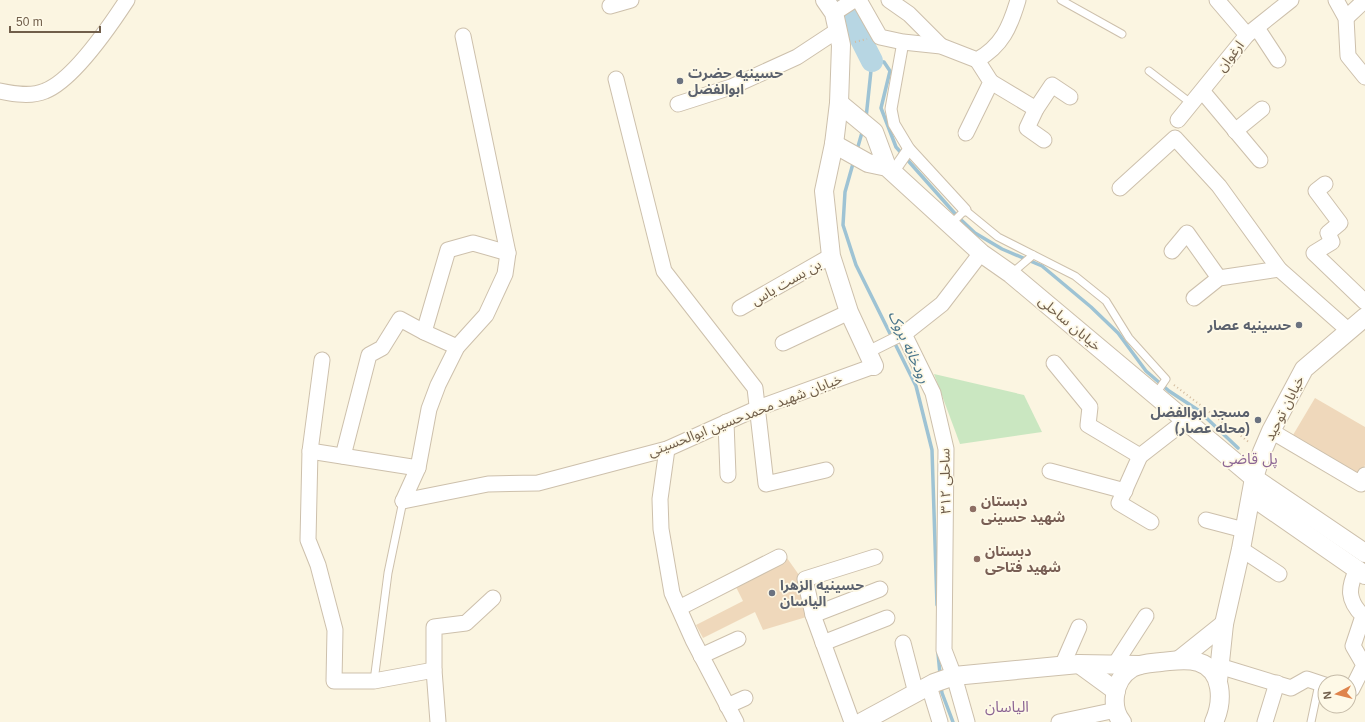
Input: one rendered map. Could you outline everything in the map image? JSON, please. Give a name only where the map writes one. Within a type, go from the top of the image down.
[{"type":"street","points":[[0,90],[17,95],[45,91],[68,78],[127,0]]},
{"type":"street","points":[[610,6],[631,0]]},
{"type":"street","points":[[854,0],[833,7],[841,45],[839,147],[824,192],[831,256],[849,312],[871,359],[942,304],[981,253]]},
{"type":"street","points":[[859,0],[880,37],[903,42],[941,46],[977,60],[991,82],[1036,109]]},
{"type":"street","points":[[889,0],[909,14],[941,46]]},
{"type":"street","points":[[977,60],[991,52],[1010,25],[1018,0]]},
{"type":"street","points":[[1217,0],[1252,31],[1278,60]]},
{"type":"street","name":"ارغوان","points":[[1178,120],[1203,92],[1252,31],[1290,0]]},
{"type":"street","points":[[1336,0],[1346,18],[1348,56],[1365,77]]},
{"type":"street","points":[[1346,18],[1363,2]]},
{"type":"street","points":[[678,104],[731,88],[797,57],[838,30]]},
{"type":"street","points":[[403,501],[418,468],[429,409],[457,347],[486,315],[505,274],[508,253],[463,36]]},
{"type":"street","points":[[903,42],[891,109],[894,124],[909,149],[958,217]]},
{"type":"street","points":[[616,79],[664,271],[755,388],[766,484],[826,470]]},
{"type":"street","points":[[966,133],[991,82]]},
{"type":"street","points":[[1044,140],[1027,128],[1036,109],[1052,85],[1070,97]]},
{"type":"street","points":[[1203,92],[1260,160]]},
{"type":"street","name":"خیابان ساحلی","points":[[839,103],[874,132],[890,170]]},
{"type":"street","points":[[1236,131],[1262,108]]},
{"type":"street","points":[[1120,188],[1175,138],[1219,186],[1279,269],[1348,330]]},
{"type":"street","name":"خیابان ساحلی","points":[[839,147],[868,163],[890,170],[958,217],[981,253],[1015,271],[1161,387],[1185,421],[1362,565]]},
{"type":"street","points":[[890,170],[909,149]]},
{"type":"street","points":[[1325,184],[1316,191],[1340,223],[1328,233],[1332,242],[1314,253],[1365,302]]},
{"type":"street","points":[[1172,251],[1187,233],[1219,278]]},
{"type":"street","points":[[424,332],[448,250],[473,243],[508,253]]},
{"type":"street","name":"بن بست یاس","points":[[740,308],[831,256]]},
{"type":"street","points":[[1194,298],[1219,278],[1279,269]]},
{"type":"street","points":[[783,343],[849,312]]},
{"type":"street","name":"خیابان توحید","points":[[1214,722],[1220,699],[1219,673],[1224,624],[1241,549],[1254,478],[1262,452],[1271,431],[1304,369],[1365,317]]},
{"type":"street","points":[[344,456],[369,354],[382,348],[400,319],[457,347]]},
{"type":"street","name":"ساحلی ۳۱۲","points":[[904,334],[933,393],[946,449],[944,650],[937,683]]},
{"type":"street","name":"خیابان شهید محمدحسین ابوالحسینی","points":[[403,501],[488,484],[538,483],[667,449],[871,359]]},
{"type":"street","points":[[322,360],[310,451],[308,540],[318,564],[335,630],[334,681],[374,681],[434,670]]},
{"type":"street","points":[[1054,363],[1090,407],[1088,425],[1140,456]]},
{"type":"street","points":[[1151,522],[1119,503],[1140,456],[1185,421]]},
{"type":"street","points":[[726,422],[728,475]]},
{"type":"street","points":[[1271,431],[1361,484],[1365,476]]},
{"type":"street","points":[[667,449],[660,500],[661,529],[672,593],[701,656],[736,722]]},
{"type":"street","points":[[310,451],[418,468]]},
{"type":"street","points":[[1050,471],[1125,491]]},
{"type":"street","points":[[1251,496],[1362,565],[1350,586],[1354,608],[1363,616],[1353,646],[1364,665],[1357,679]]},
{"type":"street","points":[[1206,520],[1244,530]]},
{"type":"street","points":[[1241,549],[1279,574]]},
{"type":"street","points":[[852,722],[813,615],[805,579],[875,557]]},
{"type":"street","points":[[679,608],[779,558]]},
{"type":"street","points":[[813,615],[880,589]]},
{"type":"street","points":[[438,722],[434,670],[434,628],[466,622],[493,598]]},
{"type":"street","points":[[1115,664],[1146,616]]},
{"type":"street","points":[[823,643],[887,618]]},
{"type":"street","points":[[1179,660],[1224,624]]},
{"type":"street","points":[[1071,665],[1079,627]]},
{"type":"street","points":[[701,656],[738,639]]},
{"type":"street","points":[[903,644],[937,683],[967,722]]},
{"type":"street","points":[[862,722],[937,683],[1071,665],[1139,664],[1179,660],[1198,662],[1214,674],[1219,673],[1292,688],[1307,679],[1317,682]]},
{"type":"street","points":[[1059,722],[1119,716],[1116,692],[1124,675],[1139,664]]},
{"type":"street","points":[[1071,665],[1116,692]]},
{"type":"street","points":[[937,683],[940,722]]},
{"type":"street","points":[[1265,722],[1277,684]]},
{"type":"street","points":[[727,706],[745,698]]},
{"type":"lane","points":[[1060,0],[1122,34]]},
{"type":"lane","points":[[1149,71],[1192,104]]},
{"type":"lane","points":[[958,217],[998,237],[1031,257],[1075,276],[1106,301],[1161,387]]},
{"type":"lane","points":[[1015,271],[1031,257]]},
{"type":"lane","points":[[374,681],[388,573],[403,501]]},
{"type":"lane","points":[[1311,722],[1317,701]]},
{"type":"path","points":[[1161,387],[1262,452]]},
{"type":"green space","points":[[934,374],[1024,395],[1042,432],[960,444]]},
{"type":"building","points":[[1315,398],[1365,427],[1365,465],[1360,475],[1293,435]]},
{"type":"building","name":"حسینیه الزهرا الیاسان","points":[[787,558],[799,575],[813,615],[763,630],[755,612],[703,638],[696,625],[743,601],[735,585]]},
{"type":"waterway","points":[[841,0],[872,61]]},
{"type":"waterway","points":[[866,118],[872,61],[884,62],[890,71],[881,108],[896,147],[958,217],[975,233],[1002,249],[1042,266],[1091,307],[1118,333],[1146,371],[1169,391],[1198,410],[1238,448]]},
{"type":"waterway","name":"رودخانه بروک","points":[[857,150],[863,129]]},
{"type":"waterway","name":"رودخانه بروک","points":[[854,160],[845,192],[843,225],[856,265],[916,386],[932,450],[937,605]]},
{"type":"waterway","name":"رودخانه بروک","points":[[938,653],[940,674]]},
{"type":"waterway","name":"رودخانه بروک","points":[[941,687],[953,722]]},
{"type":"place","name":"حسینیه حضرت ابوالفضل","points":[[680,81]]},
{"type":"place","name":"حسینیه عصار","points":[[1299,325]]},
{"type":"place","name":"مسجد ابوالفضل (محله عصار)","points":[[1258,420]]},
{"type":"place","name":"دبستان شهید حسینی","points":[[973,509]]},
{"type":"place","name":"دبستان شهید فتاحی","points":[[977,559]]},
{"type":"place","name":"حسینیه الزهرا الیاسان","points":[[772,593]]},
{"type":"district","name":"پل قاضی","points":[[1250,459]]},
{"type":"district","name":"الیاسان","points":[[1007,707]]}]
